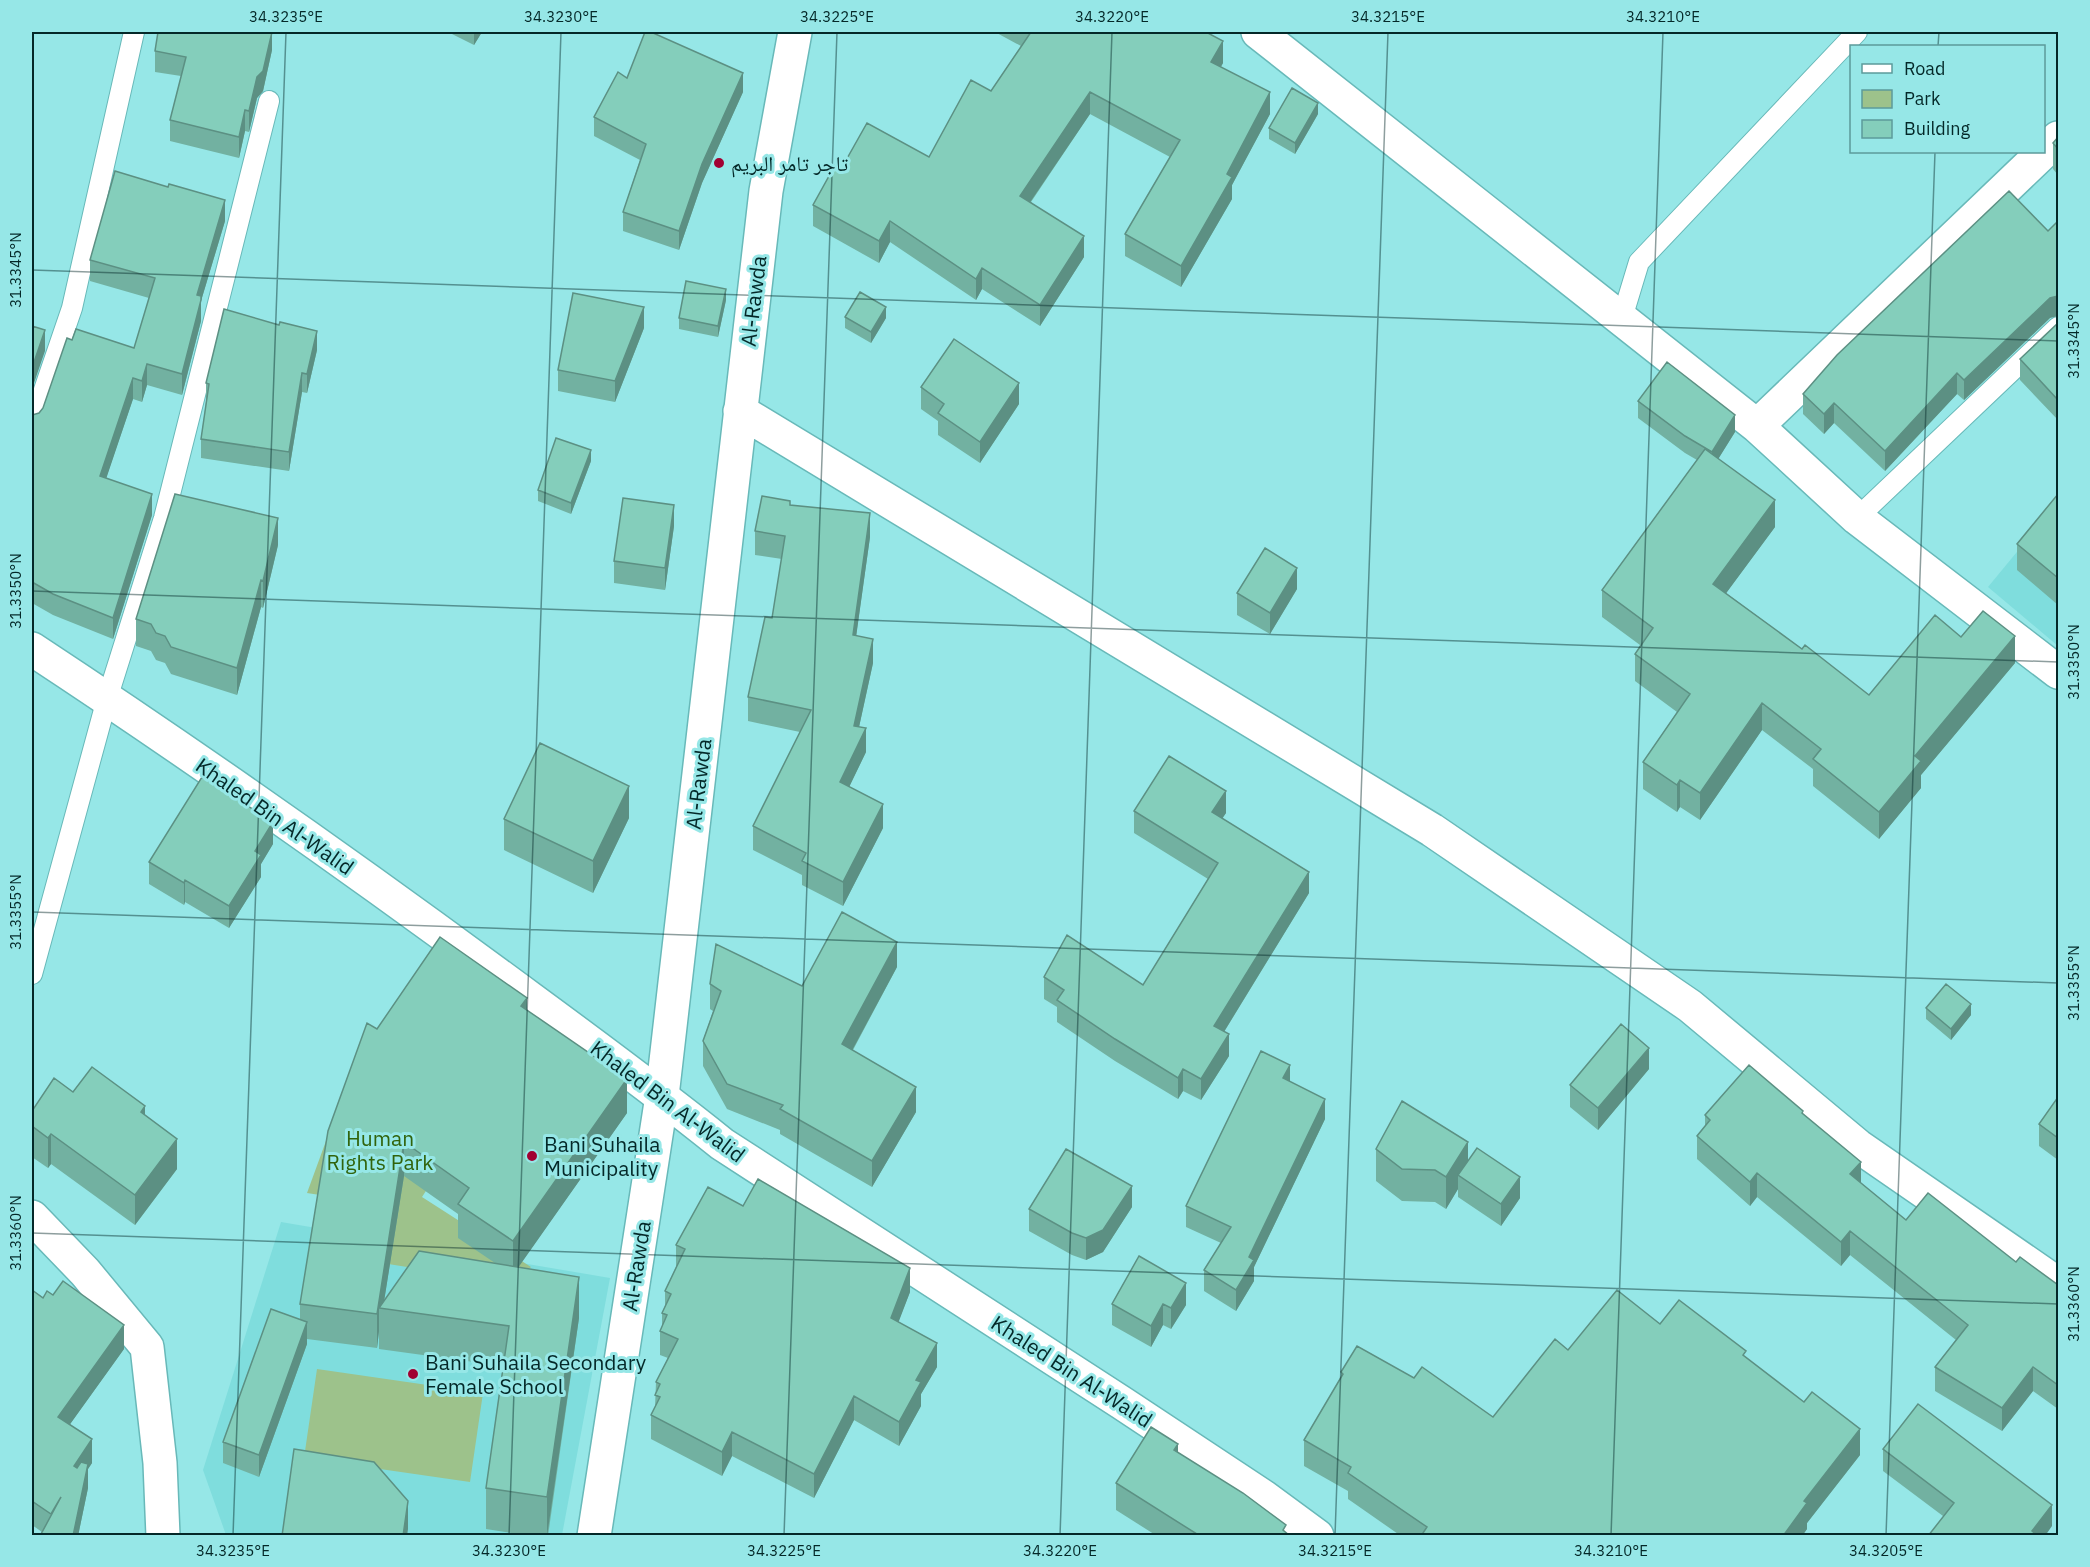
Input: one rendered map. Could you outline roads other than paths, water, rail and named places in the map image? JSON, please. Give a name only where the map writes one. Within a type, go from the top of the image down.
[{"type":"street","name":"Al-Rawda","points":[[594,1536],[662,1096],[766,191],[795,32]]},
{"type":"street","points":[[1258,32],[1292,41],[1622,318],[1757,426],[1857,518],[2058,672]]},
{"type":"street","points":[[2045,150],[2058,138]]},
{"type":"street","points":[[1757,426],[2042,153]]},
{"type":"street","points":[[740,411],[1432,830],[1690,1006],[1858,1146],[2058,1284]]},
{"type":"street","name":"Khaled Bin Al-Walid","points":[[32,649],[405,906],[662,1096],[722,1144],[1132,1410],[1264,1497],[1317,1536]]},
{"type":"street","points":[[32,1217],[86,1272],[147,1347],[160,1463],[164,1536]]},
{"type":"lane","points":[[32,425],[72,308],[134,32]]},
{"type":"lane","points":[[1622,318],[1639,262],[1857,32]]},
{"type":"lane","points":[[32,974],[107,699],[164,518],[269,101]]},
{"type":"lane","points":[[1857,518],[2058,327]]},
{"type":"place","name":"تاجر تامر البريم","points":[[719,163]]},
{"type":"place","name":"Bani Suhaila Municipality","points":[[532,1156]]},
{"type":"place","name":"Bani Suhaila Secondary Female School","points":[[413,1374]]},
{"type":"park label","name":"Human Rights Park","points":[[380,1150]]}]
